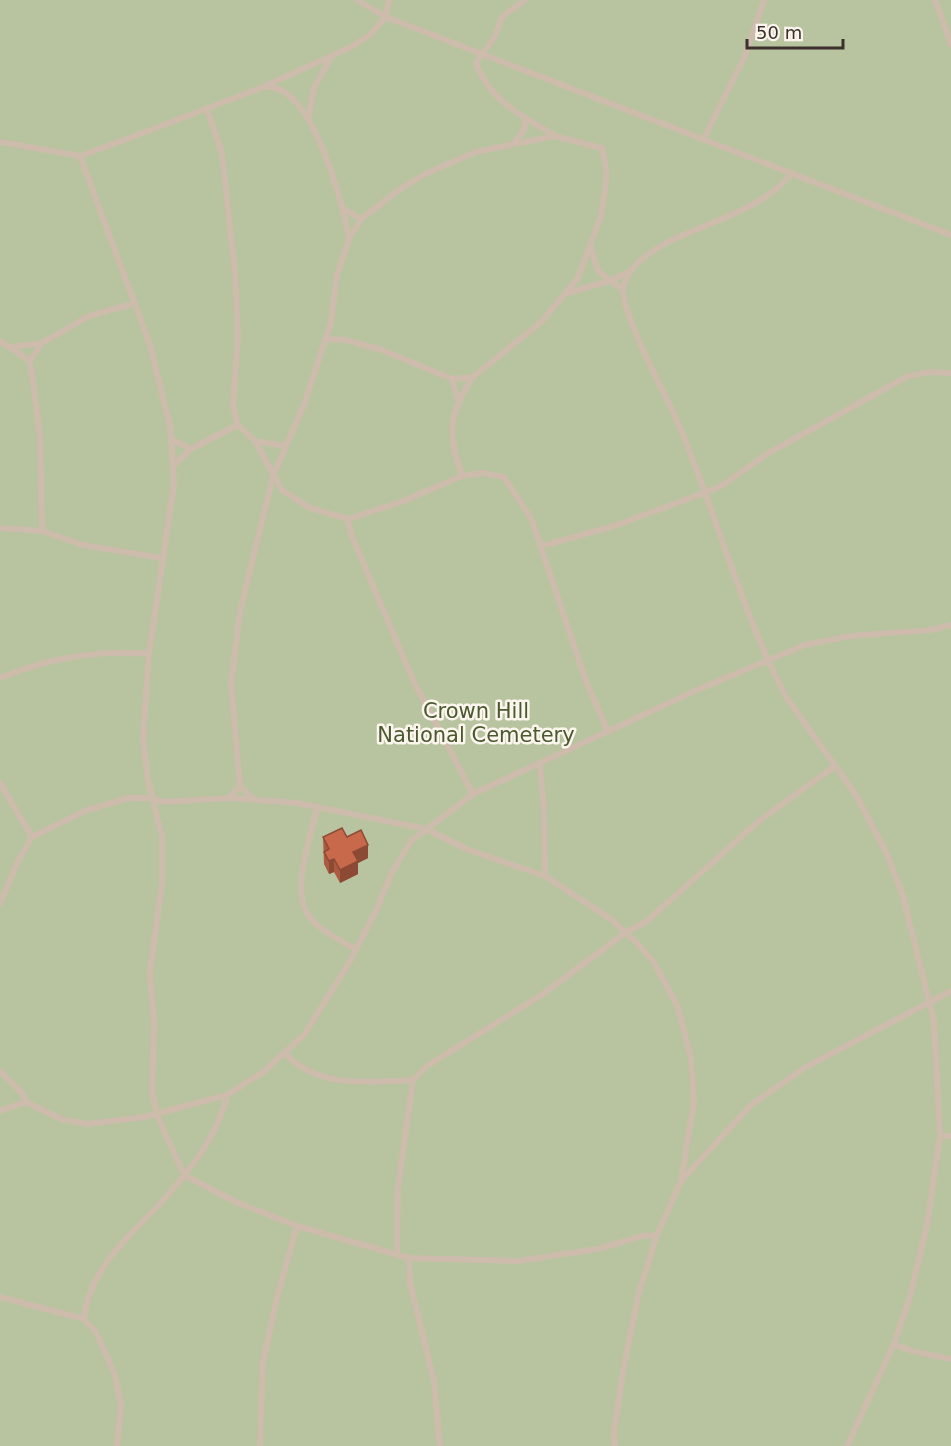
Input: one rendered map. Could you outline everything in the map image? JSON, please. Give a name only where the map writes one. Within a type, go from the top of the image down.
[{"type":"lane","points":[[357,0],[386,17],[951,235]]},
{"type":"lane","points":[[0,142],[80,156],[263,87],[331,57],[370,35],[386,17],[389,0]]},
{"type":"lane","points":[[462,476],[450,437],[458,400],[473,376],[541,322],[578,278],[601,216],[607,175],[602,148],[555,136],[499,99],[481,77],[476,63],[484,53],[502,17],[525,0]]},
{"type":"lane","points":[[704,138],[744,58],[764,0]]},
{"type":"lane","points":[[934,0],[951,44]]},
{"type":"lane","points":[[309,118],[313,90],[331,57]]},
{"type":"lane","points":[[263,87],[276,87],[291,96],[309,118],[344,209],[349,239]]},
{"type":"lane","points":[[207,109],[222,153],[235,272],[238,335],[233,406],[238,425],[255,441],[282,490],[310,507],[348,519],[401,502],[462,476],[482,473],[504,477],[531,518],[588,684],[608,732]]},
{"type":"lane","points":[[514,143],[525,128],[524,117]]},
{"type":"lane","points":[[253,799],[240,786],[234,746],[231,682],[240,612],[273,476],[304,405],[326,339],[331,322],[337,275],[349,239],[361,219],[425,174],[476,152],[555,136]]},
{"type":"lane","points":[[80,156],[150,345],[171,439],[174,484],[161,558],[149,654],[143,738],[151,798],[162,837],[162,882],[150,973],[153,1024],[152,1091],[157,1114],[184,1175],[236,1202],[297,1226],[409,1258],[518,1261],[598,1249],[642,1236],[657,1235]]},
{"type":"lane","points":[[563,294],[609,281],[630,271],[653,251],[754,205],[780,188],[792,173]]},
{"type":"lane","points":[[344,209],[361,219]]},
{"type":"lane","points":[[590,244],[598,271],[622,289]]},
{"type":"lane","points":[[630,271],[622,289],[628,311],[679,424],[768,660],[786,697],[856,795],[887,854],[903,896],[930,1001],[936,1043],[940,1136],[927,1225],[910,1297],[894,1344],[847,1446]]},
{"type":"lane","points":[[12,347],[42,343],[89,316],[135,303]]},
{"type":"lane","points":[[326,339],[345,340],[382,350],[452,379],[473,376]]},
{"type":"lane","points":[[0,341],[30,361]]},
{"type":"lane","points":[[42,343],[30,361],[40,435],[42,531]]},
{"type":"lane","points":[[542,546],[614,526],[704,494],[723,485],[767,454],[908,376],[930,372],[951,373]]},
{"type":"lane","points":[[452,379],[458,400]]},
{"type":"lane","points":[[173,465],[191,449],[238,425]]},
{"type":"lane","points":[[171,439],[191,449]]},
{"type":"lane","points":[[255,441],[285,446]]},
{"type":"lane","points":[[269,495],[282,490]]},
{"type":"lane","points":[[348,519],[351,534],[413,680],[473,794]]},
{"type":"lane","points":[[0,528],[42,531],[83,545],[161,558]]},
{"type":"lane","points":[[0,1071],[22,1093],[26,1102],[61,1119],[88,1124],[157,1114],[227,1095],[263,1072],[304,1035],[327,1001],[376,911],[392,872],[411,841],[473,794],[805,645],[850,636],[931,630],[951,625]]},
{"type":"lane","points":[[0,678],[49,662],[88,655],[149,654]]},
{"type":"lane","points":[[540,763],[544,810],[545,876]]},
{"type":"lane","points":[[397,1253],[398,1188],[413,1080],[427,1065],[543,994],[625,933],[647,921],[759,821],[835,766]]},
{"type":"lane","points":[[0,783],[32,837]]},
{"type":"lane","points":[[229,798],[240,786]]},
{"type":"lane","points":[[0,904],[18,861],[32,837],[87,810],[129,798],[151,798],[164,802],[229,798],[317,808],[426,829],[469,849],[545,876],[612,920],[653,960],[677,1005],[691,1058],[694,1102],[681,1181],[657,1235],[639,1292],[624,1366],[614,1431],[615,1446]]},
{"type":"lane","points":[[317,808],[301,878],[306,912],[321,928],[355,949]]},
{"type":"lane","points":[[681,1181],[752,1104],[806,1067],[951,991]]},
{"type":"lane","points":[[285,1053],[296,1066],[315,1075],[358,1083],[413,1080]]},
{"type":"lane","points":[[84,1318],[86,1298],[118,1246],[196,1162],[224,1112],[227,1095]]},
{"type":"lane","points":[[0,1111],[26,1102]]},
{"type":"lane","points":[[940,1136],[951,1136]]},
{"type":"lane","points":[[260,1446],[263,1362],[297,1226]]},
{"type":"lane","points":[[409,1258],[410,1282],[434,1382],[440,1446]]},
{"type":"lane","points":[[0,1297],[84,1318],[96,1332],[115,1375],[121,1405],[117,1446]]},
{"type":"lane","points":[[894,1344],[912,1352],[951,1359]]},
{"type":"green space","name":"Crown Hill National Cemetery","points":[[0,0],[951,0],[951,1446],[0,1446]]},
{"type":"building","points":[[342,828],[347,837],[361,830],[368,845],[353,852],[358,861],[340,870],[334,859],[329,861],[324,852],[329,849],[323,837]]}]
